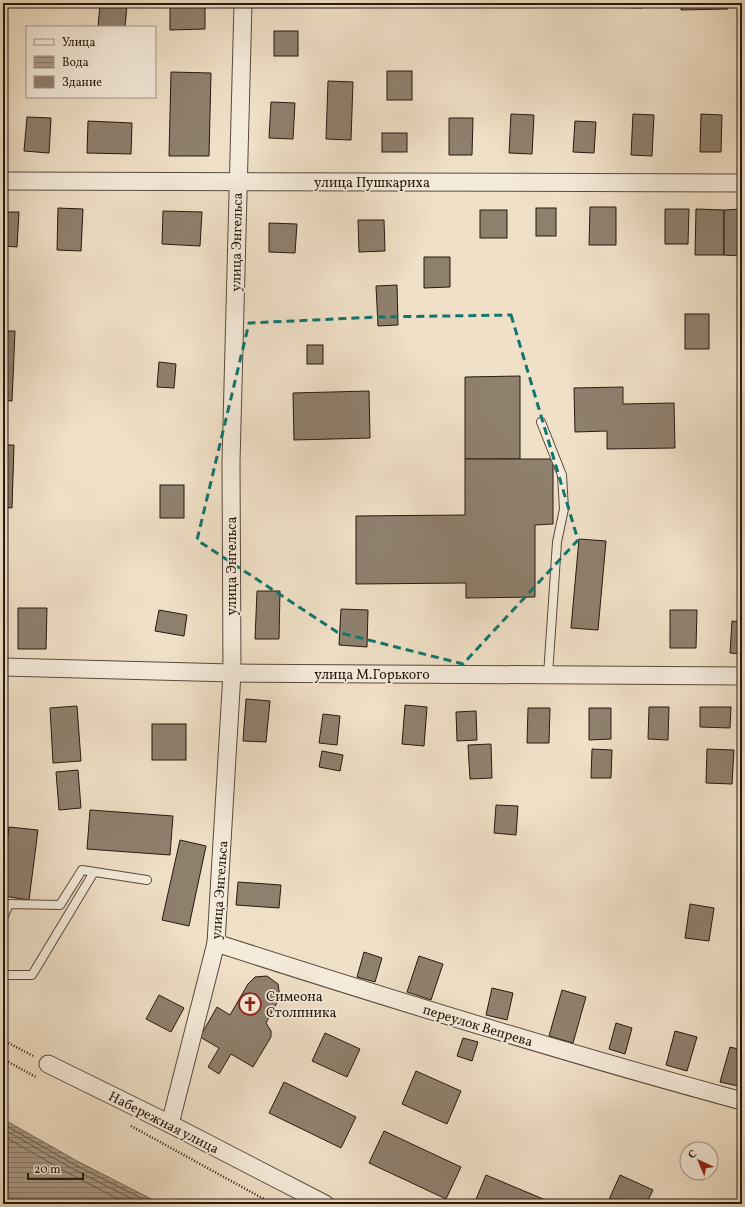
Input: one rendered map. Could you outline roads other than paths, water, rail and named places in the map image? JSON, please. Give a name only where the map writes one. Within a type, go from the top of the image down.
[{"type":"street","name":"улица Энгельса","points":[[170,1124],[216,943],[232,673],[231,462],[237,182],[243,3]]},
{"type":"street","name":"улица Пушкариха","points":[[3,181],[742,183]]},
{"type":"street","name":"улица М.Горького","points":[[3,667],[232,673],[742,676]]},
{"type":"street","name":"переулок Вепрева","points":[[216,943],[417,1007],[631,1071],[742,1101]]},
{"type":"street","name":"Набережная улица","points":[[48,1064],[170,1124],[326,1204]]},
{"type":"lane","points":[[541,422],[562,475],[564,509],[556,542],[548,675]]},
{"type":"lane","points":[[3,918],[9,904],[60,905],[82,870],[147,880]]},
{"type":"lane","points":[[3,975],[32,975],[94,872]]},
{"type":"water","points":[[3,1119],[77,1161],[161,1204],[3,1204]]},
{"type":"place","name":"Симеона Столпника","points":[[250,1004]]}]
